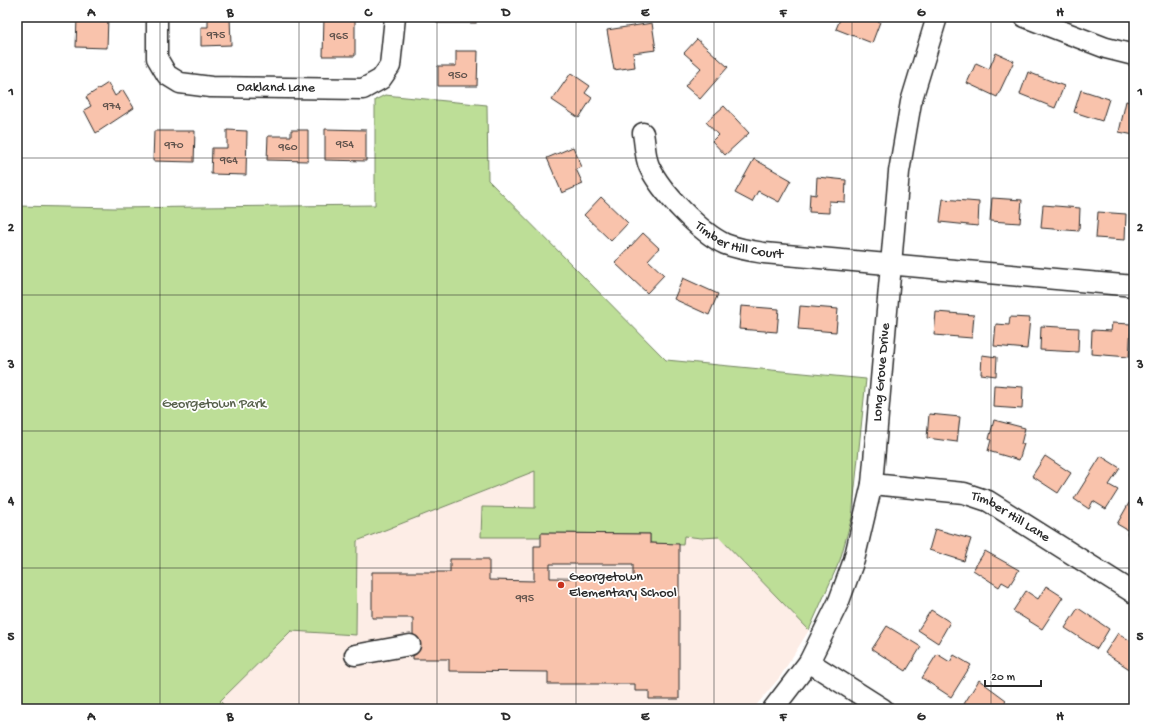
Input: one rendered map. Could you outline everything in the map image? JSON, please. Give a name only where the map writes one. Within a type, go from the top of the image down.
[{"type":"street","name":"Oakland Lane","points":[[157,17],[157,58],[167,75],[180,83],[211,87],[363,89],[381,79],[390,66],[395,17]]},
{"type":"street","name":"Long Grove Drive","points":[[773,709],[809,662],[839,601],[854,560],[872,484],[890,264],[905,136],[919,72],[937,17]]},
{"type":"street","points":[[1025,17],[1106,48],[1134,55]]},
{"type":"street","name":"Timber Hill Court","points":[[644,133],[649,166],[663,187],[697,225],[725,244],[764,253],[890,264]]},
{"type":"street","points":[[890,264],[1134,286]]},
{"type":"street","name":"Timber Hill Lane","points":[[872,484],[956,492],[975,496],[988,501],[1134,593]]},
{"type":"street","points":[[355,655],[410,645]]},
{"type":"street","points":[[809,662],[882,709]]},
{"type":"shaded area","name":"Georgetown Elementary School","points":[[535,471],[701,538],[719,537],[809,630],[780,677],[753,709],[228,709],[220,701],[291,631],[355,635],[357,541]]},
{"type":"green space","name":"Georgetown Park","points":[[385,95],[487,105],[488,180],[666,360],[866,379],[852,517],[840,560],[809,630],[719,537],[701,538],[684,536],[683,545],[650,543],[650,534],[542,533],[541,537],[481,537],[482,507],[535,508],[535,471],[357,541],[356,635],[291,631],[220,701],[228,709],[17,709],[17,206],[114,208],[375,205],[375,100]]},
{"type":"building","points":[[77,17],[108,17],[107,48],[76,47]]},
{"type":"building","points":[[208,17],[230,17],[231,45],[201,46],[201,27],[208,27]]},
{"type":"building","points":[[324,17],[355,17],[355,56],[323,56]]},
{"type":"building","points":[[437,17],[476,17],[476,23],[437,23]]},
{"type":"building","points":[[841,17],[868,17],[880,22],[872,43],[836,29]]},
{"type":"building","points":[[652,23],[656,50],[633,53],[635,67],[614,70],[607,30]]},
{"type":"building","points":[[697,39],[728,67],[700,99],[685,86],[701,68],[684,53]]},
{"type":"building","points":[[456,51],[478,51],[477,86],[438,86],[438,66],[456,66]]},
{"type":"building","points":[[996,53],[1014,61],[997,97],[967,83],[976,63],[989,69]]},
{"type":"building","points":[[1028,72],[1064,86],[1055,108],[1020,94]]},
{"type":"building","points":[[571,73],[590,86],[585,93],[592,98],[579,118],[552,100]]},
{"type":"building","points":[[108,83],[115,96],[123,90],[134,108],[96,133],[84,110],[91,106],[86,97]]},
{"type":"building","points":[[1081,90],[1109,99],[1102,121],[1074,112]]},
{"type":"building","points":[[1126,101],[1134,103],[1134,135],[1119,132]]},
{"type":"building","points":[[724,106],[749,133],[725,155],[712,141],[718,135],[706,122]]},
{"type":"building","points":[[325,129],[366,130],[366,161],[325,160]]},
{"type":"building","points":[[227,130],[247,131],[246,175],[211,174],[212,148],[227,148]]},
{"type":"building","points":[[291,130],[308,130],[308,161],[267,160],[268,136],[291,136]]},
{"type":"building","points":[[154,131],[195,131],[194,162],[153,161]]},
{"type":"building","points":[[573,147],[582,167],[576,169],[583,184],[562,193],[547,158]]},
{"type":"building","points":[[754,159],[791,180],[779,202],[758,191],[752,202],[735,193]]},
{"type":"building","points":[[817,177],[846,180],[845,202],[829,201],[829,213],[809,212],[810,194],[816,195]]},
{"type":"building","points":[[601,197],[628,223],[611,241],[584,215]]},
{"type":"building","points":[[992,198],[1022,200],[1020,223],[990,221]]},
{"type":"building","points":[[943,199],[979,202],[978,226],[940,222]]},
{"type":"building","points":[[1043,205],[1080,208],[1079,231],[1041,228]]},
{"type":"building","points":[[1098,212],[1126,214],[1125,240],[1096,238]]},
{"type":"building","points":[[643,233],[659,248],[648,260],[664,275],[647,293],[615,263]]},
{"type":"building","points":[[683,278],[718,294],[709,315],[674,299]]},
{"type":"building","points":[[741,306],[779,309],[777,332],[739,329]]},
{"type":"building","points":[[800,306],[838,309],[836,332],[798,329]]},
{"type":"building","points":[[936,312],[974,315],[972,338],[934,335]]},
{"type":"building","points":[[1010,317],[1030,318],[1027,349],[994,346],[996,324],[1009,325]]},
{"type":"building","points":[[1112,323],[1131,324],[1129,357],[1091,354],[1092,330],[1111,331]]},
{"type":"building","points":[[1041,326],[1079,328],[1078,352],[1040,350]]},
{"type":"building","points":[[982,355],[997,357],[996,376],[981,374]]},
{"type":"building","points":[[994,385],[1023,387],[1022,409],[993,407]]},
{"type":"building","points":[[929,414],[960,417],[957,442],[927,438]]},
{"type":"building","points":[[994,420],[1025,428],[1021,444],[1024,444],[1019,460],[988,451],[991,440],[989,439]]},
{"type":"building","points":[[1045,456],[1071,473],[1058,493],[1032,476]]},
{"type":"building","points":[[1101,456],[1120,468],[1109,485],[1118,490],[1106,509],[1093,501],[1089,509],[1074,499]]},
{"type":"building","points":[[1129,503],[1134,506],[1134,538],[1127,534],[1129,531],[1117,524]]},
{"type":"building","points":[[935,529],[971,539],[964,561],[929,550]]},
{"type":"building","points":[[541,533],[650,534],[650,543],[679,544],[679,699],[649,699],[649,691],[635,691],[635,684],[548,684],[548,672],[449,671],[449,659],[413,659],[413,618],[372,618],[372,572],[450,572],[450,559],[489,559],[489,580],[534,581],[534,546],[541,546]],"holes":[[[550,564],[633,564],[633,579],[550,578]]]},
{"type":"building","points":[[985,551],[1019,570],[1009,586],[1002,582],[999,587],[973,570]]},
{"type":"building","points":[[1046,586],[1063,597],[1042,629],[1013,611],[1026,591],[1038,599]]},
{"type":"building","points":[[1078,608],[1109,629],[1097,649],[1065,628]]},
{"type":"building","points":[[931,610],[950,622],[938,643],[918,630]]},
{"type":"building","points":[[887,626],[921,647],[906,671],[872,649]]},
{"type":"building","points":[[1118,633],[1134,643],[1134,672],[1105,653]]},
{"type":"building","points":[[937,654],[950,662],[954,655],[971,665],[951,697],[922,678]]},
{"type":"building","points":[[979,680],[1006,700],[1001,709],[972,709],[964,704]]},
{"type":"place","name":"Georgetown Elementary School","points":[[561,585]]}]
